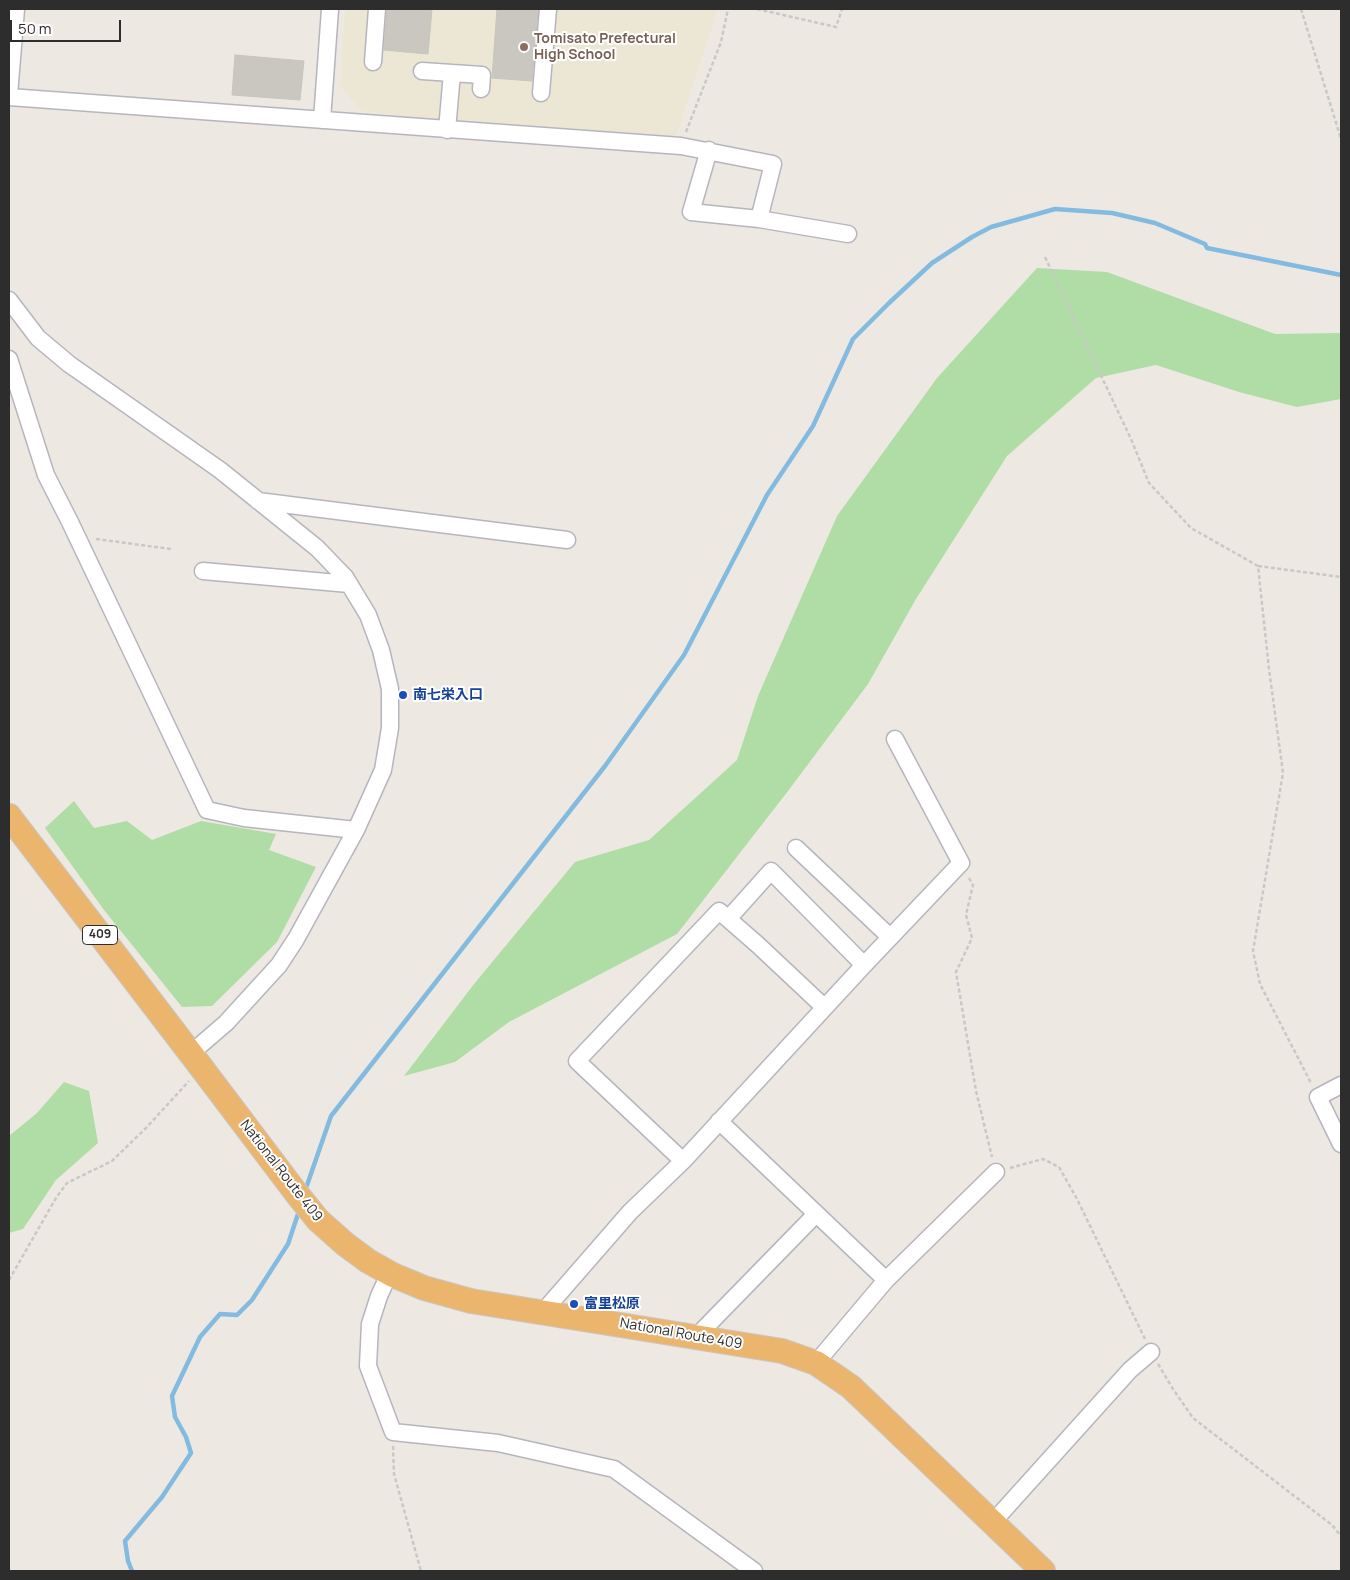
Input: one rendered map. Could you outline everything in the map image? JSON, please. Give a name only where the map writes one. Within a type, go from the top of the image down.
[{"type":"highway","name":"National Route 409","points":[[9,816],[318,1220],[368,1261],[393,1275],[424,1288],[471,1301],[782,1351],[816,1363],[851,1387],[1043,1571]]},
{"type":"street","points":[[16,9],[9,96],[681,146],[709,150],[773,164],[759,219]]},
{"type":"street","points":[[322,120],[330,9]]},
{"type":"street","points":[[372,62],[377,9]]},
{"type":"street","points":[[542,93],[548,9]]},
{"type":"street","points":[[422,71],[482,75],[481,89]]},
{"type":"street","points":[[447,130],[452,73]]},
{"type":"street","points":[[709,150],[691,212],[759,219],[848,234]]},
{"type":"street","points":[[9,300],[38,338],[68,364],[220,470],[317,548],[345,577],[368,615],[381,650],[390,689],[390,728],[383,770],[356,830],[296,939],[279,965],[226,1022],[196,1060]]},
{"type":"street","points":[[9,359],[46,475],[207,810],[244,818],[356,830]]},
{"type":"street","points":[[258,501],[566,540]]},
{"type":"street","points":[[203,571],[349,584]]},
{"type":"street","points":[[542,1313],[630,1212],[683,1161],[864,964],[961,863],[895,739]]},
{"type":"street","points":[[796,848],[890,937]]},
{"type":"street","points":[[728,919],[771,872],[864,964]]},
{"type":"street","points":[[683,1161],[577,1061],[719,911],[824,1007]]},
{"type":"street","points":[[1341,1085],[1318,1098],[1341,1144]]},
{"type":"street","points":[[719,1120],[886,1280]]},
{"type":"street","points":[[816,1363],[886,1280],[996,1172]]},
{"type":"street","points":[[696,1337],[816,1214]]},
{"type":"street","points":[[393,1275],[385,1283],[378,1296],[370,1324],[368,1366],[393,1432],[498,1442],[614,1469],[754,1571]]},
{"type":"street","points":[[993,1522],[1130,1370],[1151,1352]]},
{"type":"path","points":[[681,146],[721,42],[728,9]]},
{"type":"path","points":[[757,9],[836,27],[842,9]]},
{"type":"path","points":[[1301,9],[1341,139]]},
{"type":"path","points":[[1045,257],[1127,430],[1149,483],[1190,528],[1258,566],[1341,577]]},
{"type":"path","points":[[76,536],[171,549]]},
{"type":"path","points":[[1258,566],[1283,772],[1253,951],[1260,984],[1318,1098]]},
{"type":"path","points":[[961,863],[973,885],[966,915],[972,938],[956,972],[976,1091],[996,1172],[1043,1159],[1059,1167],[1077,1199],[1151,1352],[1193,1418],[1332,1525],[1341,1536]]},
{"type":"path","points":[[9,1280],[56,1198],[67,1183],[112,1161],[146,1128],[196,1060]]},
{"type":"path","points":[[393,1432],[394,1474],[421,1571]]},
{"type":"shaded area","name":"Tomisato Prefectural High School","points":[[345,9],[718,9],[676,137],[448,122],[361,111],[340,86]]},
{"type":"green space","points":[[1037,268],[1107,272],[1275,334],[1341,333],[1341,399],[1297,407],[1239,392],[1156,365],[1096,378],[1007,456],[916,599],[868,684],[677,934],[509,1022],[455,1062],[404,1076],[474,984],[575,862],[649,840],[737,760],[758,696],[837,516],[937,378]]},
{"type":"green space","points":[[74,801],[94,828],[127,821],[152,840],[201,821],[276,834],[269,850],[316,867],[277,942],[212,1006],[182,1007],[104,910],[45,828]]},
{"type":"green space","points":[[64,1082],[89,1091],[98,1143],[56,1180],[23,1229],[9,1233],[9,1136],[37,1113]]},
{"type":"building","points":[[387,9],[432,9],[428,54],[384,50]]},
{"type":"building","points":[[497,9],[538,9],[532,81],[492,78]]},
{"type":"building","points":[[235,55],[304,61],[300,100],[232,95]]},
{"type":"waterway","points":[[305,1191],[331,1116],[605,766],[684,655],[767,495],[813,426],[853,339],[932,263],[991,227],[1055,209],[1112,213],[1155,223],[1205,244],[1207,248],[1341,275]]},
{"type":"waterway","points":[[132,1571],[128,1561],[125,1541],[162,1497],[191,1453],[186,1437],[175,1417],[172,1396],[200,1337],[220,1314],[237,1315],[252,1300],[288,1244],[300,1208]]},
{"type":"place","name":"Tomisato Prefectural High School","points":[[524,47]]},
{"type":"place","name":"南七栄入口","points":[[403,695]]},
{"type":"place","name":"富里松原","points":[[574,1304]]}]
